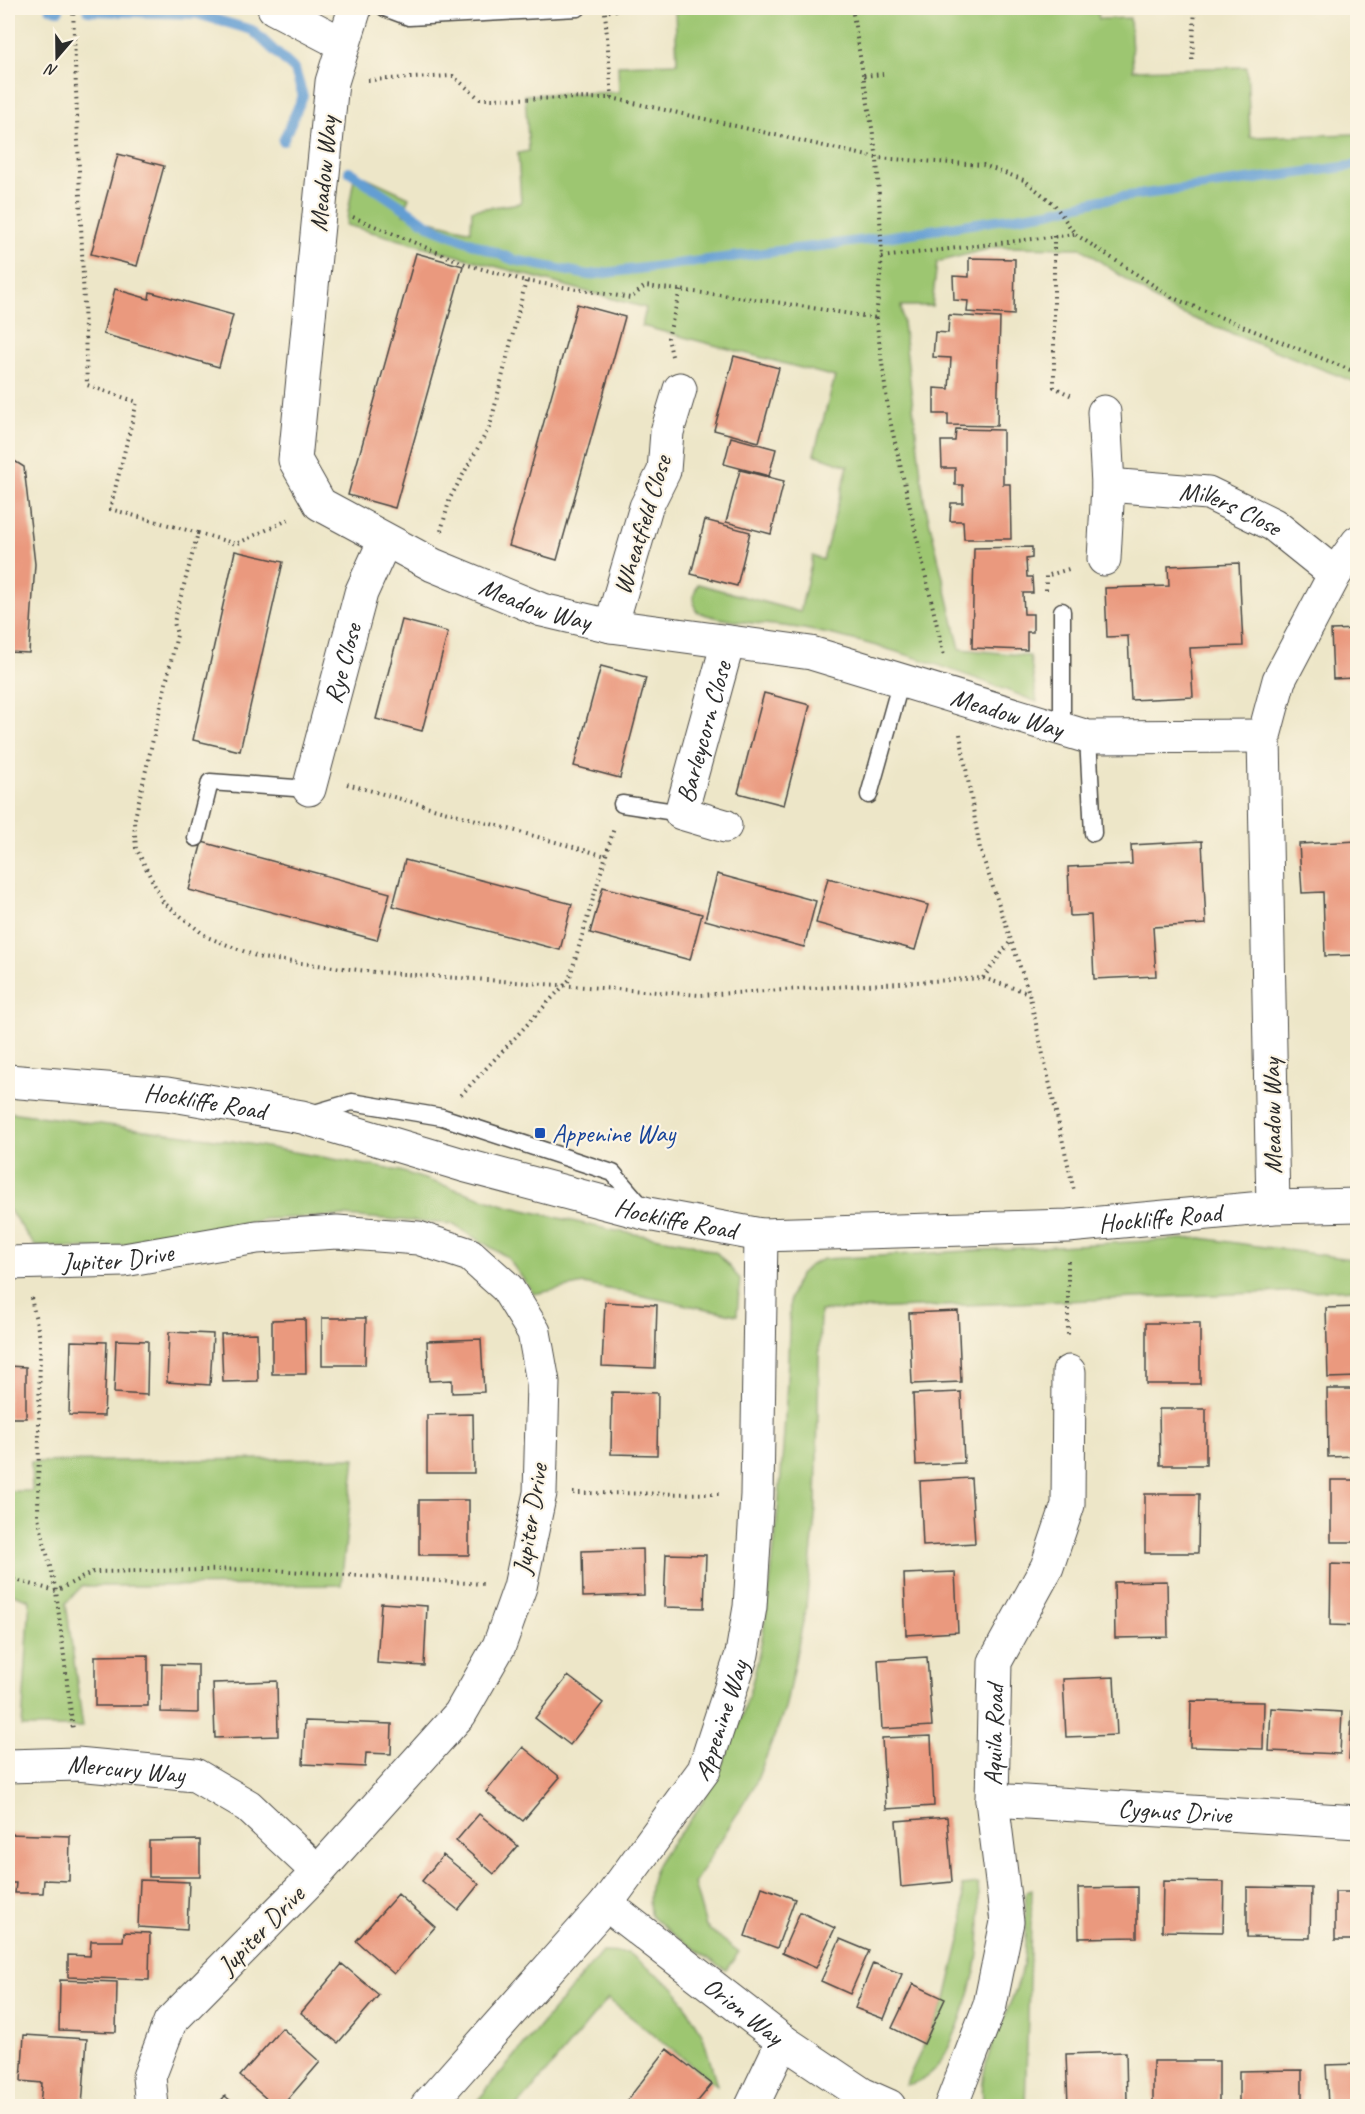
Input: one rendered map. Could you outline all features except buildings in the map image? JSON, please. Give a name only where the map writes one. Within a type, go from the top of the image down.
[{"type":"street","points":[[274,8],[344,44]]},
{"type":"street","name":"Meadow Way","points":[[355,8],[332,82],[295,460],[320,504],[433,565],[542,610],[611,626],[811,653],[1075,733],[1264,736]]},
{"type":"street","name":"Wheatfield Close","points":[[611,626],[646,507],[664,471],[668,432],[680,389]]},
{"type":"street","points":[[1104,412],[1108,485],[1104,558]]},
{"type":"street","name":"Millers Close","points":[[1108,485],[1208,493],[1274,525],[1335,574]]},
{"type":"street","name":"Rye Close","points":[[311,782],[361,593],[385,540]]},
{"type":"street","name":"Meadow Way","points":[[1273,1207],[1264,736],[1279,680],[1335,574],[1358,542]]},
{"type":"street","name":"Barleycorn Close","points":[[725,826],[681,813],[728,642]]},
{"type":"street","name":"Hockliffe Road","points":[[8,1081],[167,1094],[302,1117],[463,1165],[648,1214],[761,1235],[1068,1226],[1273,1207],[1358,1205]]},
{"type":"street","name":"Jupiter Drive","points":[[15,1263],[124,1260],[257,1237],[337,1232],[418,1238],[470,1255],[507,1288],[534,1332],[543,1382],[540,1493],[520,1587],[499,1646],[460,1713],[318,1872],[170,2022],[149,2077],[152,2106]]},
{"type":"street","name":"Appenine Way","points":[[428,2106],[606,1904],[704,1770],[742,1654],[750,1607],[757,1495],[761,1235]]},
{"type":"street","name":"Aquila Road","points":[[951,2106],[990,2005],[1007,1922],[992,1800],[995,1662],[1047,1567],[1068,1505],[1069,1371]]},
{"type":"street","name":"Mercury Way","points":[[8,1766],[77,1764],[195,1775],[248,1806],[318,1872]]},
{"type":"street","name":"Cygnus Drive","points":[[992,1800],[1358,1821]]},
{"type":"street","name":"Orion Way","points":[[606,1904],[783,2041],[862,2094],[889,2106]]},
{"type":"street","points":[[752,2106],[783,2041]]},
{"type":"lane","points":[[385,8],[409,17],[578,8]]},
{"type":"lane","points":[[1062,611],[1075,733],[1093,833]]},
{"type":"lane","points":[[869,795],[901,681]]},
{"type":"lane","points":[[196,837],[210,782],[311,782]]},
{"type":"lane","points":[[622,804],[681,813]]},
{"type":"lane","points":[[302,1117],[352,1102],[442,1117],[614,1173],[648,1214]]},
{"type":"path","points":[[73,8],[87,385],[137,402],[110,509],[236,544],[320,504]]},
{"type":"path","points":[[612,98],[605,12],[627,8]]},
{"type":"path","points":[[852,8],[877,158],[882,256],[876,318],[889,416],[954,697],[980,849],[1029,993],[1075,1187],[1068,1226],[1069,1371]]},
{"type":"path","points":[[1192,60],[1195,8]]},
{"type":"path","points":[[864,76],[883,74]]},
{"type":"path","points":[[332,82],[453,76],[480,99],[612,98],[877,158],[983,165],[1024,180],[1054,204],[1075,234],[1173,298],[1358,373]]},
{"type":"path","points":[[321,204],[468,265],[526,281],[631,298],[645,286],[876,318]]},
{"type":"path","points":[[882,256],[1075,234]]},
{"type":"path","points":[[1054,236],[1054,387],[1104,412]]},
{"type":"path","points":[[433,565],[450,498],[490,426],[526,281]]},
{"type":"path","points":[[680,290],[668,338],[680,389]]},
{"type":"path","points":[[198,533],[174,622],[177,635],[134,822],[136,848],[163,902],[207,937],[261,958],[374,972],[560,987],[700,995],[983,978],[1029,993]]},
{"type":"path","points":[[311,782],[606,856]]},
{"type":"path","points":[[442,1117],[568,980],[622,804]]},
{"type":"path","points":[[983,978],[1010,941]]},
{"type":"path","points":[[15,1263],[40,1338],[38,1517],[56,1591],[77,1764]]},
{"type":"path","points":[[540,1493],[757,1495]]},
{"type":"path","points":[[8,1578],[56,1591],[93,1572],[256,1569],[520,1587]]},
{"type":"green space","points":[[675,8],[1097,8],[1099,19],[1130,18],[1133,70],[1247,67],[1250,137],[1357,134],[1357,383],[1167,308],[1081,248],[996,247],[937,262],[932,306],[901,306],[924,499],[960,649],[1030,656],[1037,702],[951,670],[864,643],[804,629],[722,619],[696,611],[693,597],[698,584],[800,612],[813,556],[823,560],[848,466],[814,454],[835,377],[642,326],[646,308],[346,225],[355,172],[409,197],[403,214],[471,231],[472,210],[521,203],[518,153],[529,151],[525,95],[619,92],[618,65],[677,63]]},
{"type":"green space","points":[[8,1112],[238,1142],[400,1171],[507,1206],[611,1230],[689,1243],[717,1253],[740,1279],[737,1315],[584,1284],[534,1294],[507,1257],[452,1224],[344,1216],[264,1219],[214,1232],[97,1249],[35,1246],[8,1208]]},
{"type":"green space","points":[[1201,1238],[1357,1260],[1357,1289],[820,1311],[816,1507],[806,1607],[785,1709],[755,1785],[694,1883],[706,1927],[739,1952],[726,1970],[671,1933],[650,1914],[651,1880],[662,1855],[699,1807],[722,1765],[748,1698],[761,1642],[770,1585],[781,1471],[790,1298],[801,1273],[810,1265],[824,1259]]},
{"type":"green space","points":[[355,1458],[341,1585],[82,1586],[66,1603],[83,1727],[22,1727],[30,1600],[8,1592],[8,1491],[32,1491],[31,1462]]},
{"type":"green space","points":[[978,1884],[980,1936],[978,1954],[961,2018],[939,2064],[924,2079],[905,2085],[946,1999],[964,1924],[962,1886]]},
{"type":"green space","points":[[1032,1890],[1025,2106],[984,2106],[982,2088],[984,2070],[1023,1966],[1026,1892]]},
{"type":"green space","points":[[602,1952],[628,1953],[675,1988],[702,2033],[717,2085],[608,1999],[518,2106],[473,2106]]},
{"type":"waterway","points":[[50,8],[59,10]]},
{"type":"waterway","points":[[88,11],[197,14],[252,30],[295,70],[303,96],[283,141]]},
{"type":"waterway","points":[[349,171],[432,227],[514,260],[589,275],[866,240],[1049,212],[1100,200],[1358,165]]},
{"type":"place","name":"Appenine Way","points":[[540,1133]]}]
